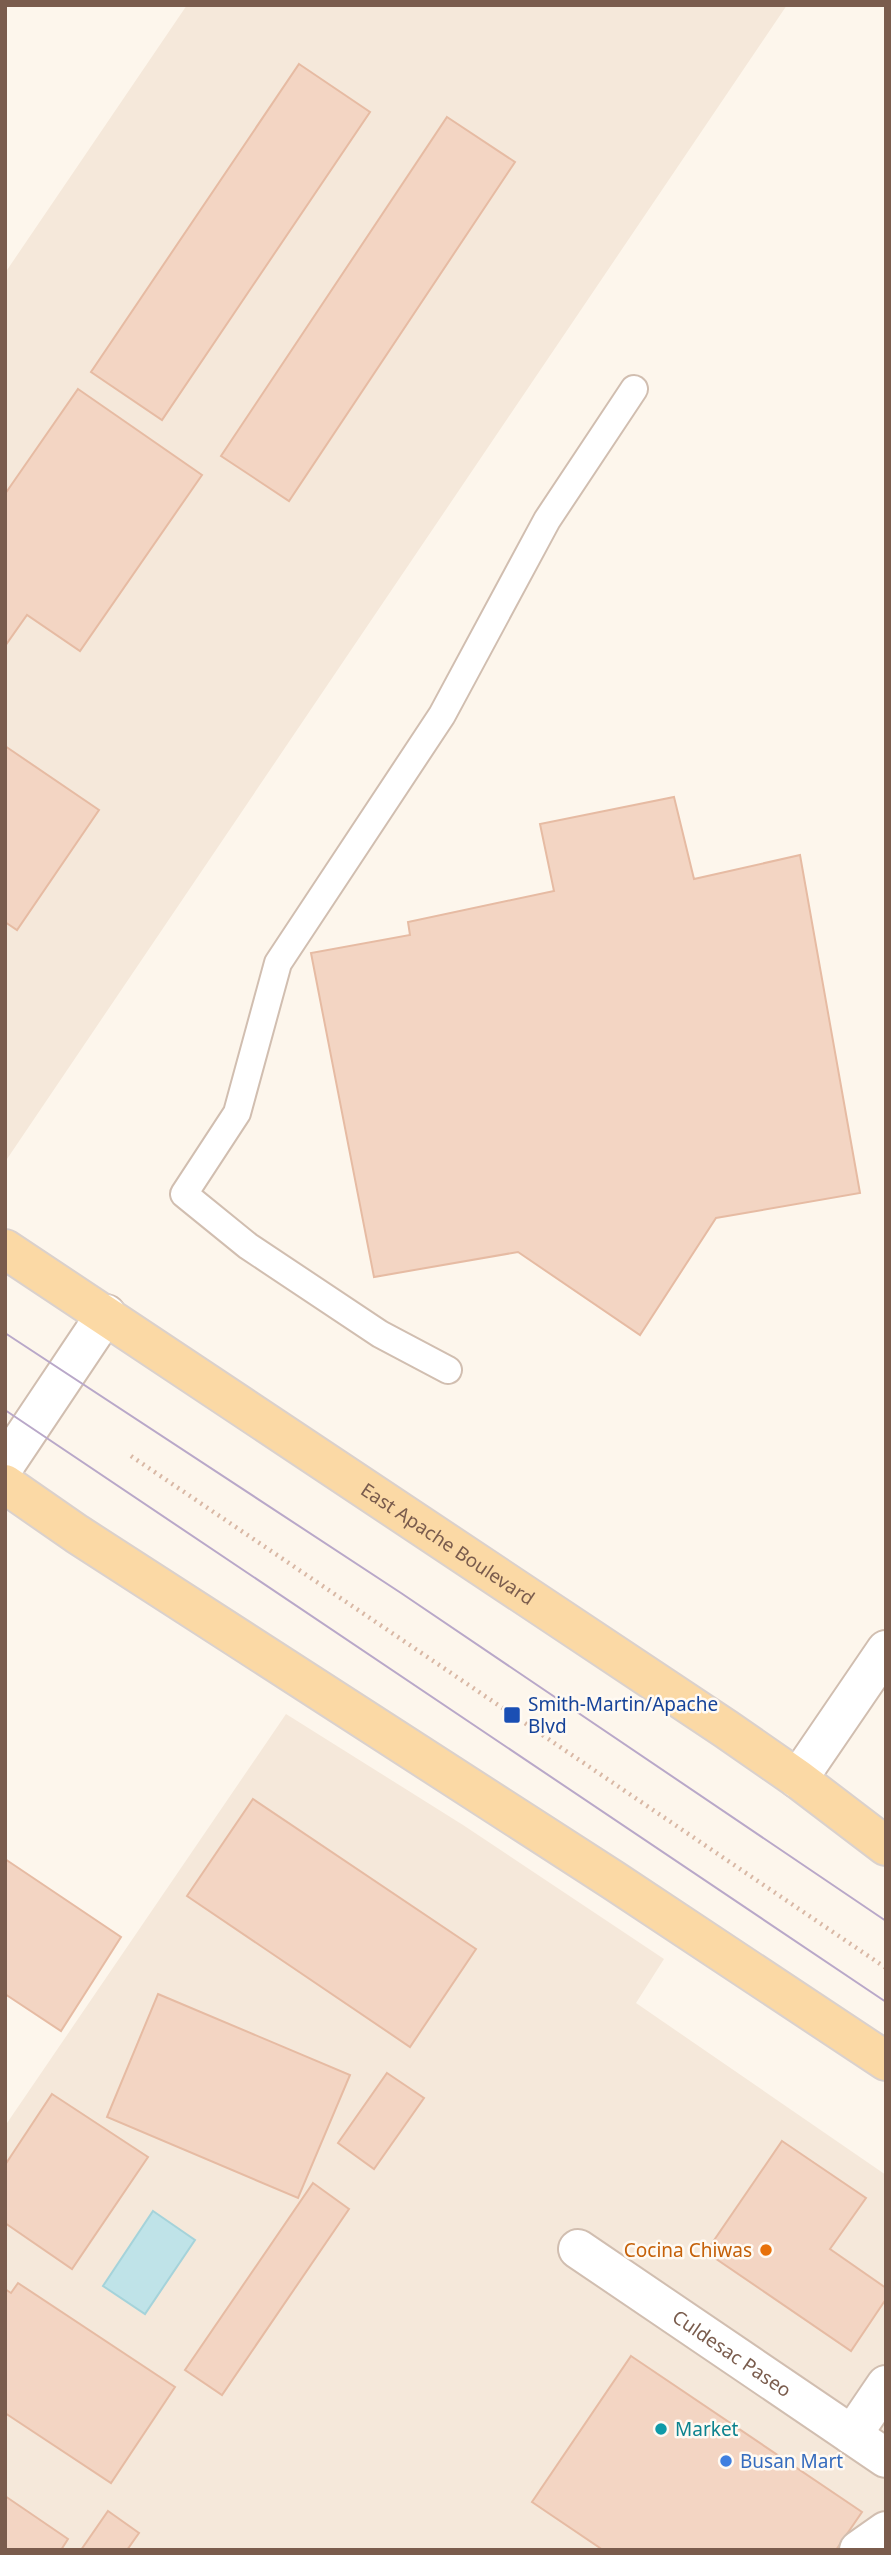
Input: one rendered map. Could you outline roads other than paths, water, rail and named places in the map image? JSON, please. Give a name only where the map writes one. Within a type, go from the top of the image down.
[{"type":"main road","name":"East Apache Boulevard","points":[[5,1249],[799,1779],[886,1846]]},
{"type":"main road","points":[[5,1484],[100,1549],[613,1880],[886,2061]]},
{"type":"street","points":[[5,1465],[106,1314]]},
{"type":"street","points":[[799,1779],[886,1650]]},
{"type":"street","name":"Culdesac Paseo","points":[[578,2249],[886,2458]]},
{"type":"street","points":[[852,2435],[886,2385]]},
{"type":"street","points":[[859,2550],[886,2531]]},
{"type":"lane","points":[[448,1370],[380,1334],[248,1246],[184,1194],[237,1113],[278,963],[442,715],[547,520],[634,389]]},
{"type":"water","points":[[153,2211],[195,2240],[145,2314],[103,2286]]},
{"type":"tram line","points":[[5,1333],[401,1593],[886,1921]]},
{"type":"tram line","points":[[5,1410],[886,2002]]},
{"type":"place","name":"Smith-Martin/Apache Blvd","points":[[512,1715]]},
{"type":"place","name":"Cocina Chiwas","points":[[766,2250]]},
{"type":"place","name":"Market","points":[[661,2429]]},
{"type":"place","name":"Busan Mart","points":[[726,2461]]}]
